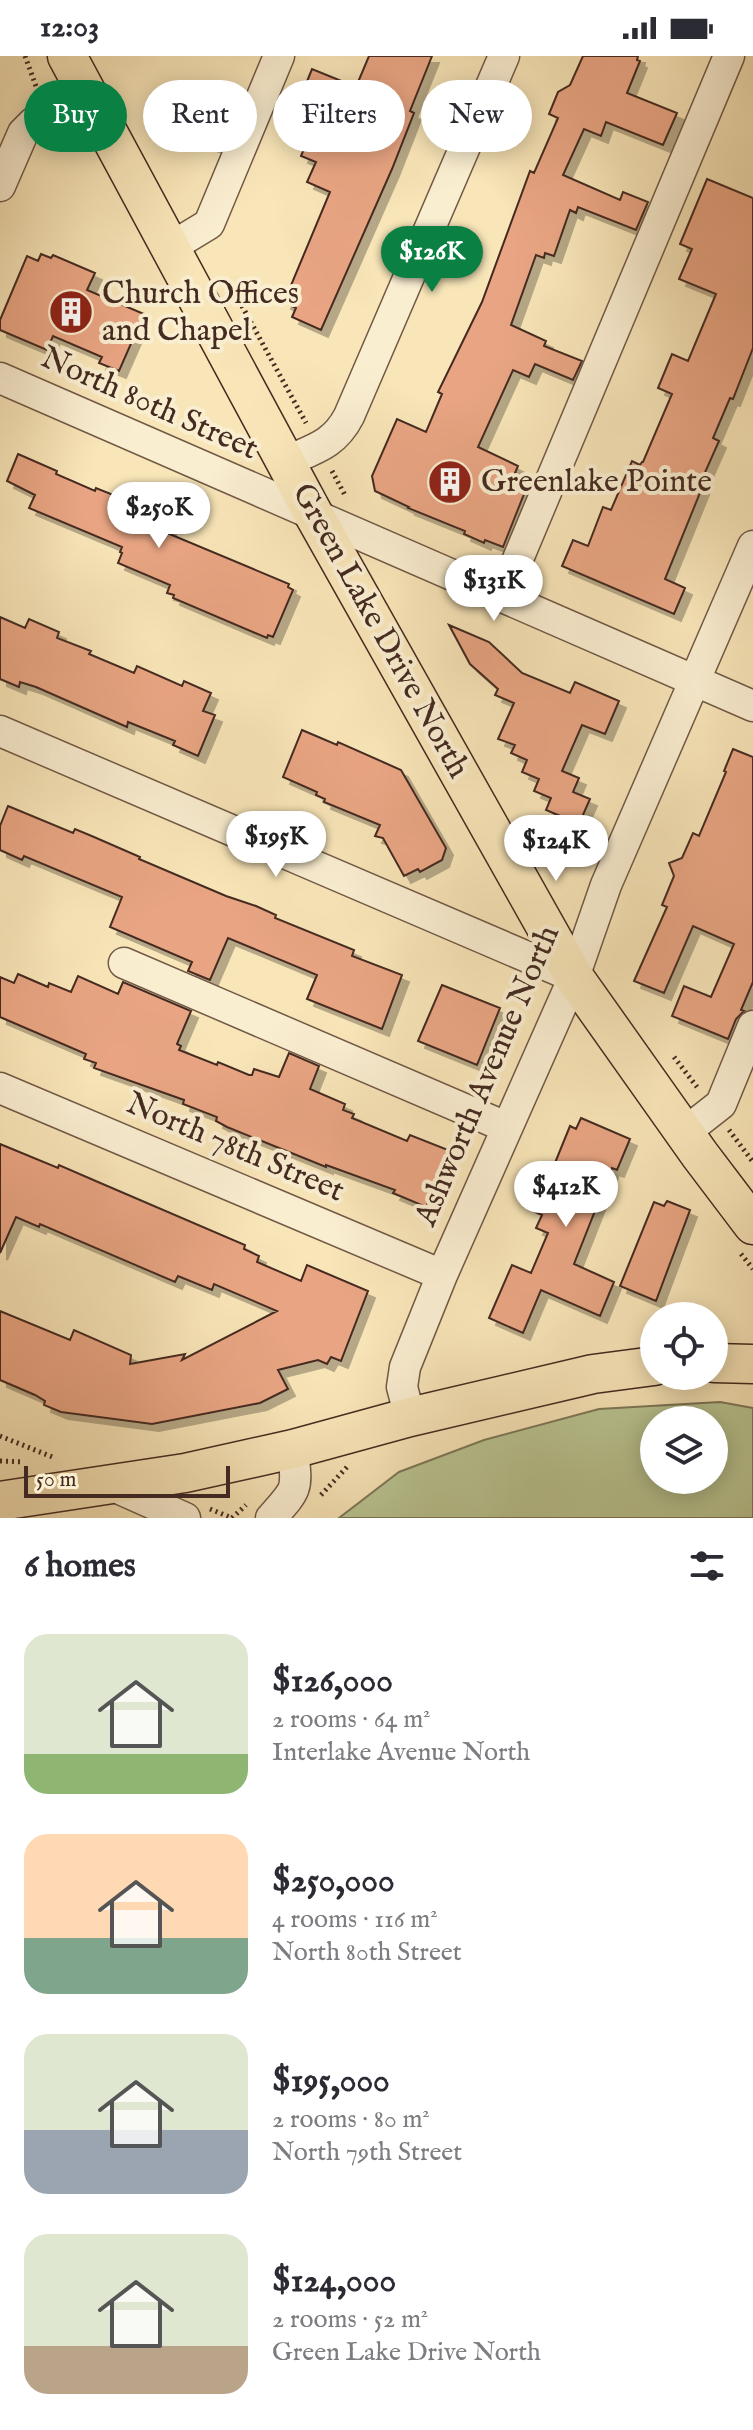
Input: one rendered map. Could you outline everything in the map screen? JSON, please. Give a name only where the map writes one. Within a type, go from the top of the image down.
[{"type":"main road","name":"Green Lake Drive North","points":[[67,56],[80,80]]},
{"type":"main road","name":"Green Lake Drive North","points":[[120,152],[314,515],[574,977],[753,1225]]},
{"type":"main road","points":[[728,1363],[753,1364]]},
{"type":"main road","points":[[19,1506],[293,1449],[410,1417],[593,1374],[640,1368]]},
{"type":"street","points":[[171,247],[209,224],[279,56]]},
{"type":"street","points":[[285,462],[327,444],[349,416],[504,56]]},
{"type":"street","points":[[502,597],[729,56]]},
{"type":"street","points":[[0,186],[24,132]]},
{"type":"street","name":"North 80th Street","points":[[0,378],[753,706]]},
{"type":"street","name":"Ashworth Avenue North","points":[[410,1417],[402,1387],[405,1367],[506,1127],[574,977],[606,885],[753,546]]},
{"type":"street","points":[[0,731],[574,977]]},
{"type":"street","points":[[124,963],[506,1127]]},
{"type":"street","points":[[684,1133],[721,1104],[753,1026]]},
{"type":"street","name":"North 78th Street","points":[[0,1088],[442,1275]]},
{"type":"street","points":[[271,1518],[295,1490],[293,1449]]},
{"type":"street","points":[[111,1485],[185,1518]]},
{"type":"path","points":[[25,56],[34,80]]},
{"type":"path","points":[[0,1436],[61,1460]]},
{"type":"green space","points":[[720,1402],[753,1408],[753,1518],[339,1518],[399,1472],[484,1440],[599,1409],[640,1407],[640,1494],[728,1494],[728,1406],[651,1406]]},
{"type":"building","points":[[369,56],[432,56],[410,111],[414,113],[405,136],[405,80],[359,80]]},
{"type":"building","points":[[583,56],[638,56],[637,60],[640,61],[627,93],[677,113],[663,145],[606,122],[601,136],[584,129],[563,175],[620,200],[623,192],[648,202],[636,230],[578,207],[576,213],[570,210],[554,256],[545,253],[544,258],[536,255],[511,325],[546,341],[544,346],[582,361],[573,380],[535,364],[529,377],[513,370],[478,447],[518,466],[515,473],[530,479],[503,547],[485,540],[484,543],[464,534],[465,531],[375,491],[372,476],[397,419],[426,432],[442,394],[438,392],[482,302],[530,171],[534,173],[558,118],[549,114],[558,92],[570,85]]},
{"type":"building","points":[[312,69],[339,80],[308,80]]},
{"type":"building","points":[[303,152],[399,152],[321,330],[292,317],[296,308],[284,302],[330,192],[307,182],[316,162],[301,156]]},
{"type":"building","points":[[707,179],[753,198],[753,348],[733,399],[730,398],[713,438],[719,441],[665,579],[685,588],[674,614],[562,566],[573,540],[588,546],[603,507],[611,510],[632,461],[640,465],[643,462],[672,394],[658,388],[672,354],[688,361],[716,294],[679,279],[692,249],[680,244]]},
{"type":"building","name":"Church Offices and Chapel","points":[[41,254],[51,258],[53,255],[95,273],[87,290],[144,314],[119,371],[99,363],[102,357],[53,336],[47,350],[0,330],[0,320],[27,256],[38,261]]},
{"type":"building","points":[[18,454],[95,491],[96,488],[173,519],[167,533],[289,584],[288,587],[293,590],[273,637],[268,635],[267,638],[173,598],[174,595],[167,593],[170,585],[118,563],[122,547],[29,508],[35,495],[7,481]]},
{"type":"building","points":[[0,617],[25,628],[29,619],[59,632],[57,638],[134,673],[137,666],[182,686],[184,681],[211,693],[203,711],[215,715],[198,756],[173,745],[175,741],[128,722],[127,727],[36,687],[20,682],[19,687],[0,679]]},
{"type":"building","points":[[449,625],[489,642],[522,673],[570,693],[575,682],[619,701],[605,734],[582,725],[562,771],[579,778],[573,792],[590,799],[579,824],[546,810],[551,798],[534,791],[539,779],[522,772],[527,760],[511,753],[515,745],[498,739],[514,703],[495,695],[498,689],[470,664]]},
{"type":"building","points":[[302,730],[401,770],[446,848],[442,860],[420,872],[418,869],[404,876],[383,838],[375,836],[380,825],[324,802],[325,799],[316,795],[317,792],[283,777]]},
{"type":"building","points":[[733,749],[753,757],[753,982],[741,1010],[744,1011],[736,1019],[728,1039],[672,1016],[684,986],[711,997],[734,944],[693,926],[664,993],[634,981],[667,907],[662,905],[674,876],[669,863],[682,858],[693,833],[699,836]]},
{"type":"building","points":[[8,806],[73,833],[75,829],[139,859],[256,906],[276,915],[275,918],[354,950],[352,956],[402,975],[382,1029],[307,999],[317,975],[228,938],[210,980],[188,971],[192,962],[110,927],[122,897],[24,856],[22,860],[0,850],[0,826]]},
{"type":"building","points":[[18,974],[48,987],[49,983],[71,992],[78,976],[118,994],[123,982],[191,1011],[177,1044],[181,1046],[179,1050],[249,1075],[254,1069],[279,1077],[289,1053],[319,1066],[310,1089],[345,1104],[343,1110],[354,1114],[352,1118],[407,1141],[410,1135],[448,1150],[426,1207],[393,1193],[395,1190],[326,1167],[227,1127],[216,1121],[217,1117],[183,1104],[184,1100],[94,1068],[96,1063],[84,1059],[86,1054],[0,1017],[0,977],[14,983]]},
{"type":"building","points":[[442,985],[500,1008],[477,1065],[418,1041]]},
{"type":"building","points":[[581,1118],[630,1139],[617,1170],[612,1168],[574,1264],[614,1282],[600,1316],[541,1290],[523,1333],[489,1318],[512,1265],[531,1273],[548,1233],[536,1228],[542,1215],[535,1212],[570,1126],[576,1129]]},
{"type":"building","points":[[0,1144],[58,1168],[59,1165],[245,1245],[244,1249],[259,1256],[257,1262],[301,1281],[307,1265],[368,1291],[341,1361],[331,1357],[327,1364],[318,1360],[278,1370],[288,1389],[260,1403],[152,1424],[61,1412],[44,1405],[45,1401],[35,1395],[0,1380],[0,1311],[70,1340],[74,1330],[131,1355],[130,1364],[185,1354],[182,1360],[277,1311],[214,1284],[212,1290],[178,1276],[175,1282],[40,1224],[39,1227],[16,1217],[0,1253]]},
{"type":"building","points":[[667,1201],[690,1210],[656,1301],[620,1286],[654,1202],[664,1206]]},
{"type":"place","name":"Church Offices and Chapel","points":[[71,312]]},
{"type":"place","name":"Greenlake Pointe","points":[[450,482]]}]
